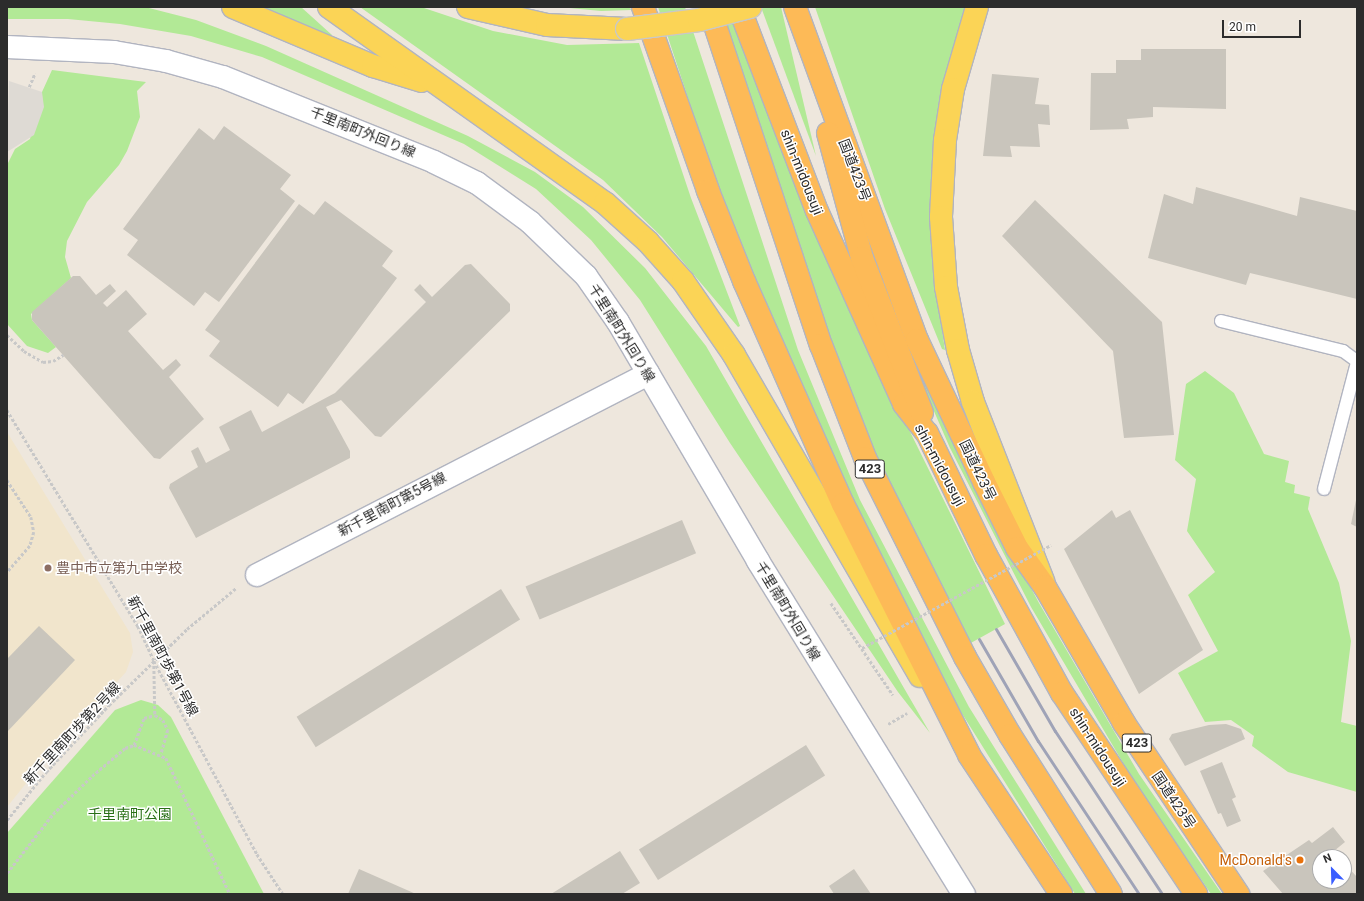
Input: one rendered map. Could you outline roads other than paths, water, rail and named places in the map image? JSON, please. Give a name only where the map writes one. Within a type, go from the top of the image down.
[{"type":"highway","name":"423","points":[[643,7],[708,191],[762,323],[843,504],[969,755],[1061,894]]},
{"type":"highway","name":"423","points":[[709,7],[809,313],[865,458],[965,657],[1014,741],[1111,894]]},
{"type":"highway","name":"shin-midousuji","points":[[739,7],[796,159],[842,268],[904,404],[926,433],[986,555],[1062,693],[1196,894]]},
{"type":"highway","name":"国道423号","points":[[795,7],[802,34],[917,340],[1017,548],[1045,587],[1124,723],[1238,894]]},
{"type":"highway","points":[[802,34],[855,236],[917,398],[926,433]]},
{"type":"main road","points":[[233,7],[373,66],[409,75],[471,106]]},
{"type":"main road","points":[[329,7],[471,106],[605,203],[648,242],[683,281],[731,349],[873,599],[969,755]]},
{"type":"main road","points":[[468,7],[548,25],[628,29],[692,21],[750,7]]},
{"type":"main road","points":[[977,7],[968,33],[953,89],[945,140],[941,217],[946,287],[958,350],[973,402],[1045,587]]},
{"type":"main road","points":[[968,33],[984,7]]},
{"type":"street","name":"千里南町外回り線","points":[[7,47],[108,51],[194,68],[258,90],[404,148],[477,183],[530,222],[586,276],[618,322],[788,612],[964,894]]},
{"type":"street","name":"新千里南町第5号線","points":[[257,575],[648,374]]},
{"type":"lane","points":[[1221,321],[1343,351],[1357,362],[1324,489]]},
{"type":"railway","points":[[996,629],[1055,731],[1162,894]]},
{"type":"railway","points":[[979,639],[1038,741],[1139,894]]},
{"type":"place","name":"豊中市立第九中学校","points":[[48,568]]},
{"type":"place","name":"McDonald's","points":[[1300,860]]},
{"type":"park label","name":"千里南町公園","points":[[130,814]]}]
